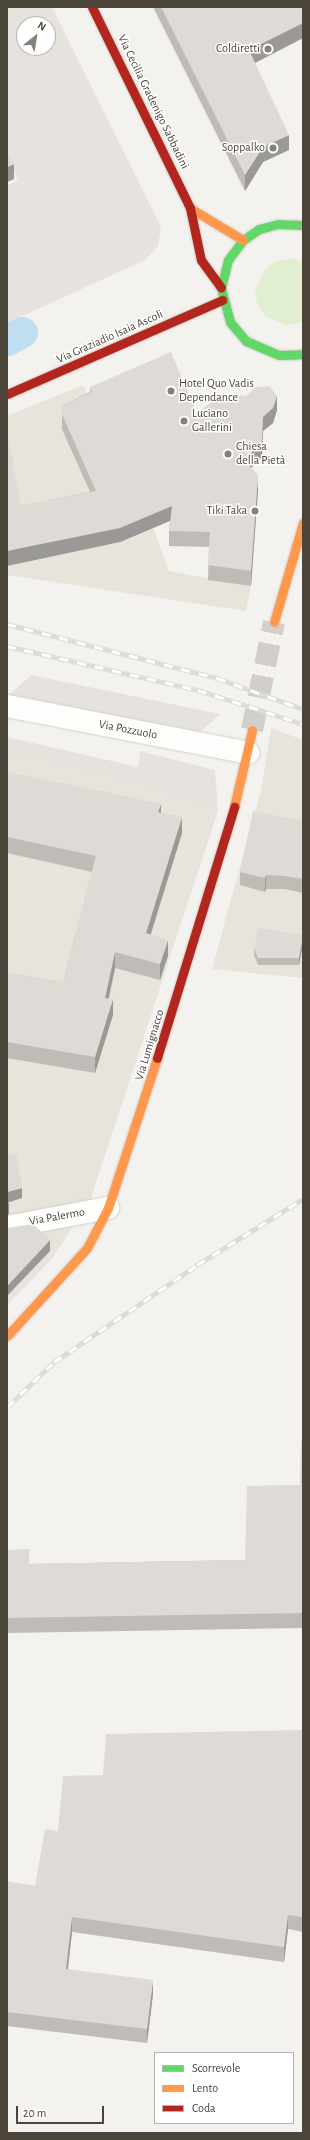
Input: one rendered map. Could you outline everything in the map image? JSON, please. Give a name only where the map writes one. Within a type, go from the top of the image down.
[{"type":"main road","name":"Via Cecilia Gradenigo Sabbadini","points":[[92,7],[190,208],[196,248],[208,273],[221,288]]},
{"type":"main road","points":[[190,208],[243,240]]},
{"type":"main road","points":[[301,223],[259,229],[243,240],[228,260],[221,288],[222,300],[230,322],[255,347],[279,355],[303,354]]},
{"type":"main road","name":"Via Graziadio Isaia Ascoli","points":[[7,394],[222,300]]},
{"type":"main road","points":[[274,622],[303,523]]},
{"type":"main road","name":"Via Lumignacco","points":[[7,1336],[68,1271],[87,1248],[108,1208],[185,972],[248,753],[252,730]]},
{"type":"street","name":"Via Pozzuolo","points":[[7,706],[248,753]]},
{"type":"street","name":"Via Palermo","points":[[7,1227],[108,1208]]},
{"type":"shaded area","points":[[7,7],[52,7],[161,227],[158,246],[145,260],[7,323],[7,186],[18,180],[7,157]]},
{"type":"shaded area","points":[[83,385],[153,528],[169,571],[251,586],[246,611],[7,575],[7,416]]},
{"type":"shaded area","points":[[31,675],[220,714],[198,734],[9,695]]},
{"type":"shaded area","points":[[271,728],[303,740],[303,978],[212,969],[261,790]]},
{"type":"shaded area","points":[[7,737],[138,767],[140,751],[215,770],[218,811],[128,783],[7,754]]},
{"type":"shaded area","points":[[7,754],[128,783],[218,811],[91,1198],[52,1259],[7,1305]]},
{"type":"green space","points":[[292,258],[303,262],[303,322],[286,325],[265,316],[257,304],[255,289],[265,269],[277,261]]},
{"type":"building","points":[[161,7],[303,7],[303,23],[249,50],[289,135],[263,147],[245,175]]},
{"type":"building","points":[[7,151],[14,164],[7,167]]},
{"type":"building","points":[[171,352],[197,414],[219,395],[246,396],[256,387],[269,386],[277,396],[273,408],[263,417],[262,442],[244,460],[258,475],[251,571],[208,565],[210,532],[169,531],[172,506],[120,528],[7,551],[7,441],[9,441],[21,506],[96,491],[62,414],[62,406],[92,392],[90,387]]},
{"type":"building","points":[[7,772],[161,804],[158,812],[182,817],[146,933],[168,940],[160,964],[115,952],[105,998],[113,999],[95,1057],[7,1042],[7,973],[63,982],[96,856],[7,837]]},
{"type":"building","points":[[253,811],[303,821],[303,879],[266,875],[265,878],[240,872]]},
{"type":"building","points":[[258,928],[303,935],[299,958],[258,958],[254,948]]},
{"type":"building","points":[[16,1153],[22,1188],[7,1192],[7,1155]]},
{"type":"building","points":[[33,1224],[50,1240],[7,1286],[7,1228]]},
{"type":"building","points":[[301,1440],[303,1440],[303,1613],[7,1618],[7,1550],[29,1549],[29,1564],[245,1560],[247,1486],[300,1485]]},
{"type":"building","points":[[303,1730],[303,1917],[288,1915],[284,1947],[72,1917],[66,1969],[153,1980],[147,2029],[7,2012],[7,1882],[35,1886],[45,1829],[58,1831],[63,1776],[103,1775],[106,1734]]},
{"type":"waterway","points":[[7,340],[22,332]]},
{"type":"tunnel","points":[[252,730],[274,622]]},
{"type":"railway","points":[[7,624],[217,678],[303,709]]},
{"type":"railway","points":[[7,646],[198,690],[303,724]]},
{"type":"railway","points":[[7,1407],[54,1362],[197,1265],[303,1199]]},
{"type":"traffic: fast","points":[[303,225],[278,224],[259,229],[243,240],[228,260],[221,288],[230,322],[246,341],[279,355],[303,354]]},
{"type":"traffic: slow","points":[[190,208],[243,240]]},
{"type":"traffic: slow","points":[[274,622],[303,523]]},
{"type":"traffic: slow","points":[[234,807],[252,730]]},
{"type":"traffic: slow","points":[[7,1336],[87,1248],[108,1208],[157,1058]]},
{"type":"traffic: jam","points":[[92,7],[190,208],[201,260],[221,288]]},
{"type":"traffic: jam","points":[[7,394],[222,300]]},
{"type":"traffic: jam","points":[[157,1058],[234,807]]},
{"type":"place","name":"Coldiretti","points":[[268,49]]},
{"type":"place","name":"Soppalko","points":[[273,148]]},
{"type":"place","name":"Hotel Quo Vadis Dependance","points":[[171,391]]},
{"type":"place","name":"Luciano Gallerini","points":[[184,421]]},
{"type":"place","name":"Chiesa della Pietà","points":[[228,454]]},
{"type":"place","name":"Tiki Taka","points":[[255,511]]}]
